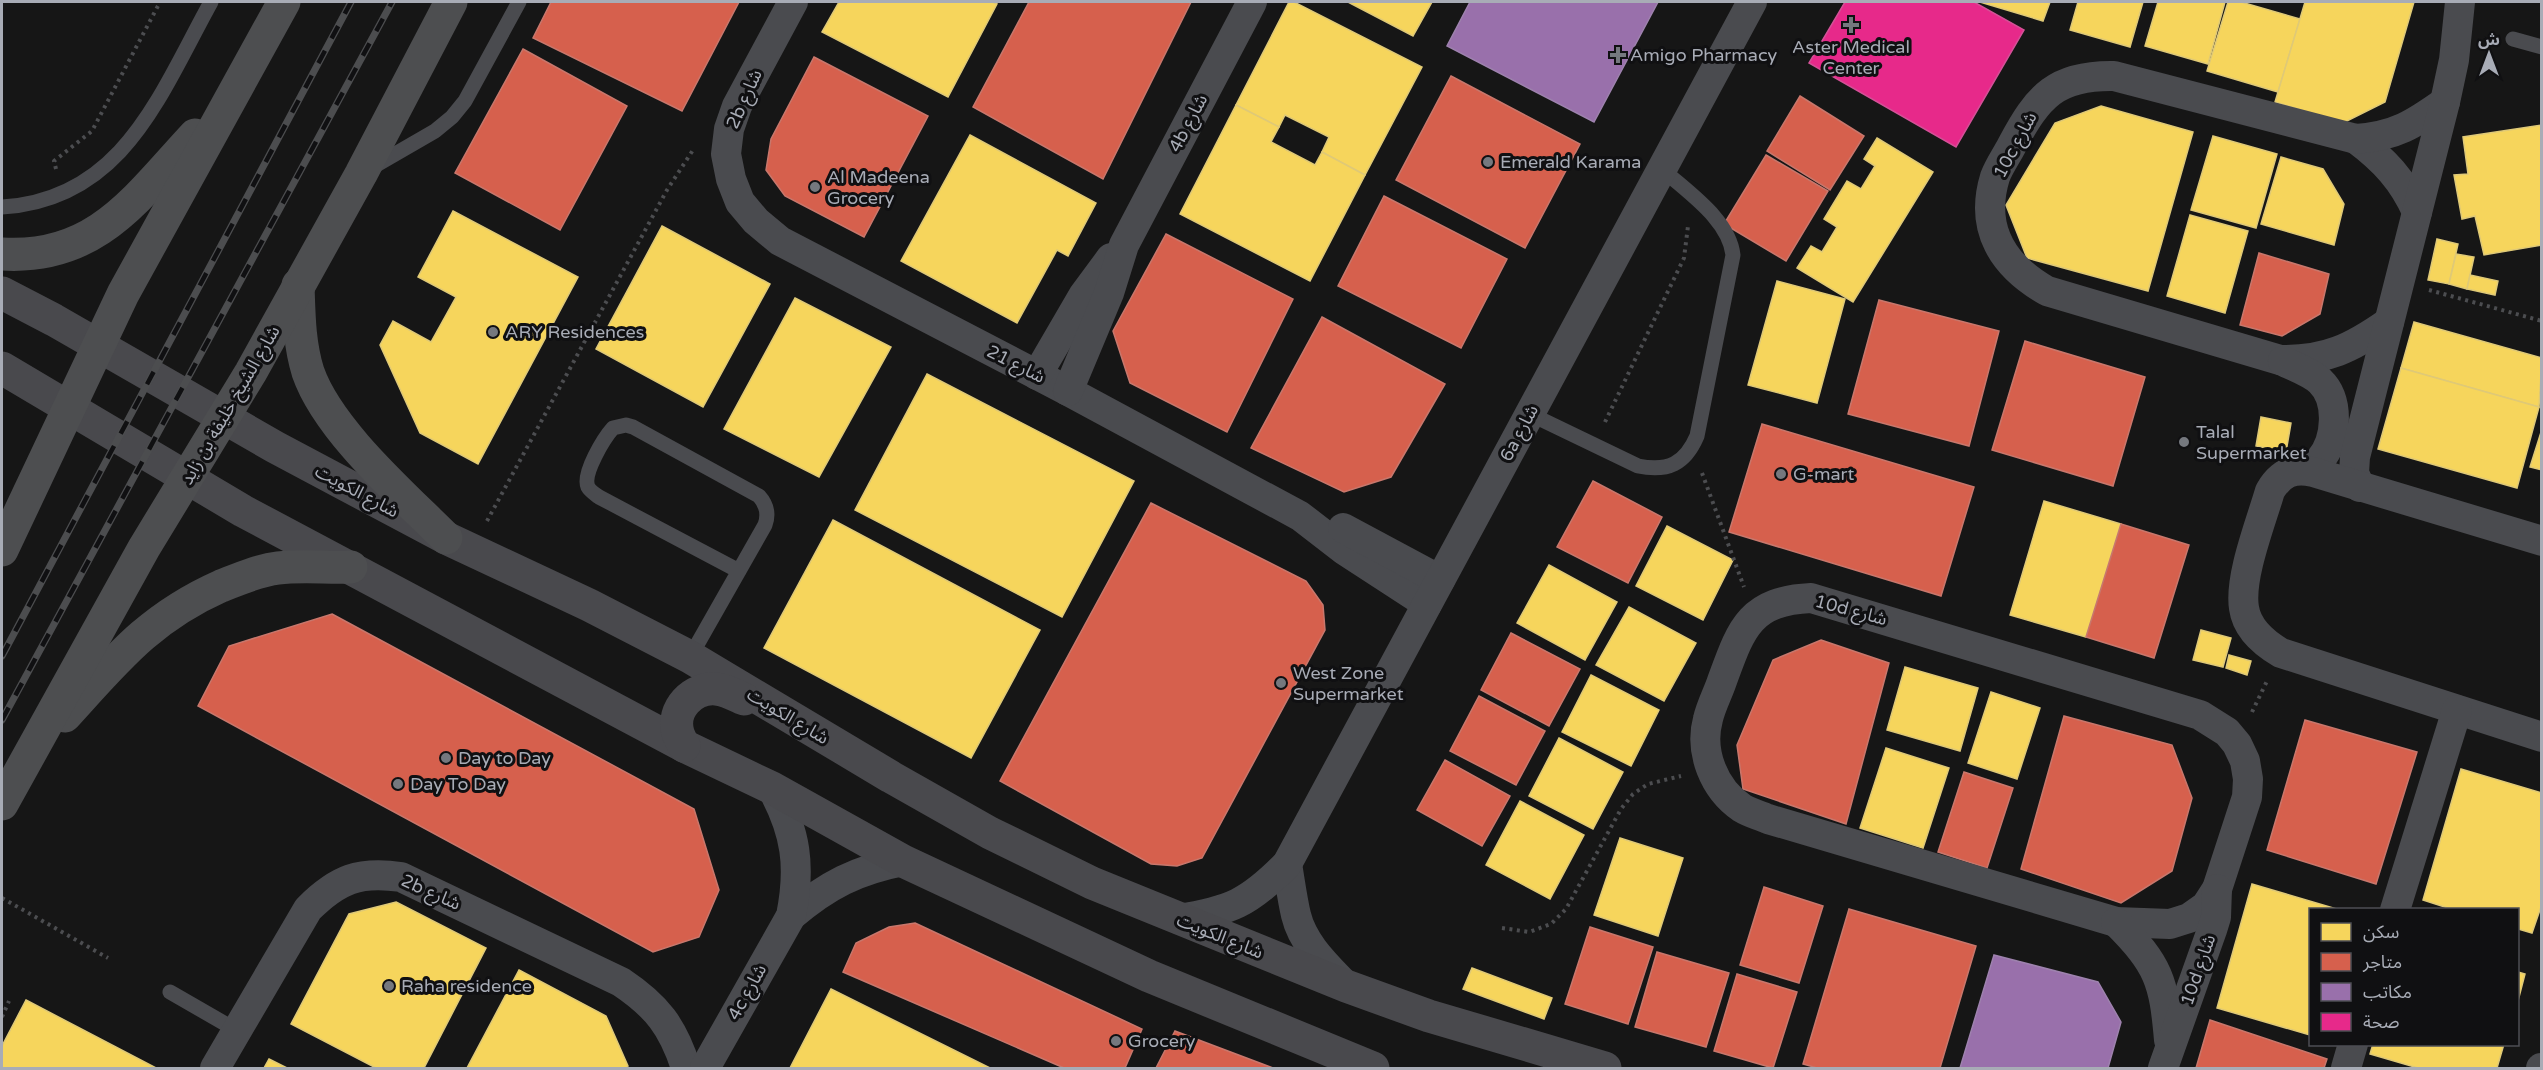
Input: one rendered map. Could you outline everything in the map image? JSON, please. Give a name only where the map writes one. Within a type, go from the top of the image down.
[{"type":"main road","points":[[2,550],[68,406],[123,294],[284,2]]},
{"type":"main road","name":"شارع الشيخ خليفة بن زايد","points":[[2,804],[144,548],[223,418],[361,174],[451,2]]},
{"type":"main road","points":[[2,254],[33,254],[56,249],[76,243],[111,222],[231,96]]},
{"type":"main road","points":[[298,285],[301,341],[309,373],[320,396],[348,436],[378,471],[458,545]]},
{"type":"main road","name":"شارع الكويت","points":[[2,293],[54,320],[223,418],[458,545],[589,605],[690,657],[787,716],[990,833],[1092,883],[1346,986],[1440,1019],[1605,1068]]},
{"type":"main road","points":[[2,368],[243,511],[684,746],[772,788],[903,861],[1149,976],[1373,1068]]},
{"type":"main road","points":[[27,757],[123,651],[157,622],[195,598],[237,580],[277,568],[351,567]]},
{"type":"main road","points":[[684,746],[677,731],[678,715],[685,701],[699,691],[715,689],[729,692],[787,716]]},
{"type":"street","name":"2b شارع","points":[[740,202],[731,178],[726,154],[729,129],[737,106],[793,2]]},
{"type":"street","name":"4b شارع","points":[[1068,391],[1109,293],[1124,245],[1251,2]]},
{"type":"street","name":"6a شارع","points":[[1178,919],[1214,913],[1236,906],[1255,894],[1287,864],[1752,2]]},
{"type":"street","points":[[2360,487],[2354,473],[2355,457],[2445,102],[2454,60],[2460,2]]},
{"type":"street","points":[[2454,60],[2470,29],[2480,2]]},
{"type":"street","name":"10c شارع","points":[[2304,470],[2320,460],[2334,425],[2335,409],[2330,394],[2321,381],[2280,360],[2047,291],[2026,279],[2009,263],[1996,241],[1990,217],[1995,176],[2028,115],[2045,95],[2065,82],[2089,76],[2114,76],[2356,139],[2381,137],[2398,132],[2413,125],[2445,102]]},
{"type":"street","name":"10c شارع","points":[[2356,139],[2377,155],[2399,178],[2417,212]]},
{"type":"street","name":"شارع 21","points":[[740,202],[756,221],[780,241],[1068,391],[1300,516],[1344,550],[1434,592]]},
{"type":"street","name":"4b شارع","points":[[1037,375],[1083,296],[1124,245]]},
{"type":"street","name":"10c شارع","points":[[2280,360],[2304,360],[2326,356],[2348,348],[2389,322]]},
{"type":"street","points":[[2541,541],[2304,470],[2283,475],[2275,481],[2270,491],[2243,590],[2244,610],[2252,627],[2264,643],[2281,653],[2541,737]]},
{"type":"street","name":"10d شارع","points":[[2167,1059],[2216,917],[2217,890],[2247,797],[2248,779],[2245,761],[2237,744],[2227,732],[2200,714],[1830,602],[1810,598],[1791,599],[1772,605],[1754,616],[1739,636],[1707,721],[1706,746],[1711,770],[1724,792],[1743,808],[1768,819],[2116,922],[2170,924],[2180,921],[2189,918],[2206,906],[2217,890]]},
{"type":"street","points":[[2395,908],[2457,710]]},
{"type":"street","name":"4c شارع","points":[[705,1068],[791,916],[796,890],[797,863],[793,837],[785,811],[772,788]]},
{"type":"street","name":"4c شارع","points":[[791,916],[815,895],[843,879],[872,867],[903,861]]},
{"type":"street","points":[[1287,864],[1296,916],[1305,939],[1346,986]]},
{"type":"street","name":"2b شارع","points":[[215,1068],[308,909],[326,891],[349,878],[375,873],[401,877],[621,982],[645,998],[664,1019],[678,1042],[686,1068]]},
{"type":"street","name":"10d شارع","points":[[2116,922],[2144,951],[2156,970],[2164,992],[2167,1059]]},
{"type":"street","points":[[2346,1068],[2352,1046]]},
{"type":"lane","points":[[2,207],[39,202],[62,195],[86,183],[107,167],[136,133],[211,2]]},
{"type":"lane","points":[[361,174],[435,131],[452,117],[465,101],[519,2]]},
{"type":"lane","points":[[2513,39],[2541,47]]},
{"type":"lane","points":[[1530,414],[1638,466],[1653,469],[1669,467],[1683,460],[1692,447],[1697,436],[1733,255],[1732,245],[1724,226],[1662,169]]},
{"type":"lane","points":[[690,657],[739,571],[765,525],[767,518],[764,502],[759,496],[633,427],[626,425],[613,428],[589,471],[588,486],[592,491],[599,497],[739,571]]},
{"type":"lane","points":[[170,992],[236,1030]]},
{"type":"path","points":[[62,195],[54,161],[92,131],[160,2]]},
{"type":"path","points":[[458,545],[667,190],[699,143]]},
{"type":"path","points":[[1594,445],[1684,258],[1692,196]]},
{"type":"path","points":[[2400,282],[2541,321]]},
{"type":"path","points":[[1692,447],[1754,616]]},
{"type":"path","points":[[2237,744],[2281,653]]},
{"type":"path","points":[[1502,928],[1529,932],[1551,924],[1566,909],[1621,810],[1633,795],[1656,782],[1711,770]]},
{"type":"path","points":[[2,898],[108,958]]},
{"type":"path","points":[[2,1017],[9,1001]]},
{"type":"building: سكن","points":[[839,2],[992,2],[997,4],[948,97],[822,32]]},
{"type":"building: سكن","points":[[1289,2],[1294,2],[1422,67],[1365,175],[1322,152],[1329,137],[1285,115],[1279,127],[1236,105]]},
{"type":"building: سكن","points":[[1348,2],[1432,2],[1413,36]]},
{"type":"building: سكن","points":[[1980,2],[2050,2],[2043,21]]},
{"type":"building: سكن","points":[[2078,2],[2143,2],[2130,47],[2070,30]]},
{"type":"building: سكن","points":[[2158,2],[2225,2],[2208,64],[2145,46]]},
{"type":"building: سكن","points":[[2228,2],[2241,2],[2300,19],[2278,92],[2207,71]]},
{"type":"building: سكن","points":[[2305,2],[2414,2],[2385,102],[2343,123],[2275,102]]},
{"type":"building: سكن","points":[[1236,105],[1279,127],[1271,142],[1315,165],[1322,152],[1365,175],[1310,281],[1180,214]]},
{"type":"building: سكن","points":[[2101,106],[2193,132],[2148,291],[2027,258],[2006,205],[2055,123]]},
{"type":"building: سكن","points":[[2542,125],[2542,245],[2484,255],[2475,216],[2462,219],[2454,175],[2468,174],[2463,137]]},
{"type":"building: سكن","points":[[970,135],[1096,203],[1068,256],[1057,250],[1017,323],[901,261]]},
{"type":"building: سكن","points":[[2213,136],[2277,154],[2256,228],[2191,210]]},
{"type":"building: سكن","points":[[1877,138],[1933,172],[1853,302],[1797,268],[1811,246],[1822,252],[1837,227],[1824,219],[1847,181],[1861,189],[1875,166],[1864,159]]},
{"type":"building: سكن","points":[[2281,157],[2323,169],[2344,204],[2334,245],[2261,224]]},
{"type":"building: سكن","name":"ARY Residences","points":[[453,211],[578,277],[478,464],[420,433],[380,345],[393,321],[431,342],[456,297],[418,277]]},
{"type":"building: سكن","points":[[2190,215],[2248,231],[2225,313],[2167,296]]},
{"type":"building: سكن","points":[[662,226],[770,284],[703,407],[596,349]]},
{"type":"building: سكن","points":[[2437,239],[2458,244],[2449,284],[2428,280]]},
{"type":"building: سكن","points":[[2456,254],[2474,257],[2467,289],[2449,284]]},
{"type":"building: سكن","points":[[2470,275],[2498,281],[2495,295],[2467,289]]},
{"type":"building: سكن","points":[[1777,281],[1845,299],[1817,403],[1748,385]]},
{"type":"building: سكن","points":[[795,298],[891,347],[819,477],[724,429]]},
{"type":"building: سكن","points":[[2414,322],[2542,358],[2539,407],[2401,368]]},
{"type":"building: سكن","points":[[2401,368],[2539,407],[2517,488],[2378,449]]},
{"type":"building: سكن","points":[[927,374],[1134,481],[1062,617],[855,510]]},
{"type":"building: سكن","points":[[2261,417],[2291,423],[2286,452],[2256,446]]},
{"type":"building: سكن","points":[[2542,429],[2542,470],[2530,467]]},
{"type":"building: سكن","points":[[2044,501],[2121,524],[2086,637],[2010,615]]},
{"type":"building: سكن","points":[[833,520],[1040,630],[971,758],[764,648]]},
{"type":"building: سكن","points":[[1667,526],[1733,560],[1703,620],[1636,586]]},
{"type":"building: سكن","points":[[1549,565],[1617,602],[1585,660],[1517,623]]},
{"type":"building: سكن","points":[[1629,607],[1696,643],[1664,701],[1596,665]]},
{"type":"building: سكن","points":[[2201,630],[2231,638],[2223,667],[2193,660]]},
{"type":"building: سكن","points":[[2229,655],[2251,661],[2247,675],[2226,668]]},
{"type":"building: سكن","points":[[1905,667],[1978,688],[1960,751],[1887,730]]},
{"type":"building: سكن","points":[[1591,675],[1659,710],[1631,766],[1562,732]]},
{"type":"building: سكن","points":[[1991,692],[2040,708],[2017,779],[1968,763]]},
{"type":"building: سكن","points":[[1559,738],[1623,772],[1593,829],[1529,796]]},
{"type":"building: سكن","points":[[1886,748],[1949,768],[1923,848],[1860,828]]},
{"type":"building: سكن","points":[[2461,769],[2542,793],[2542,904],[2532,933],[2519,929],[2519,908],[2448,908],[2423,900]]},
{"type":"building: سكن","points":[[1520,801],[1584,835],[1550,899],[1486,865]]},
{"type":"building: سكن","points":[[1620,838],[1683,858],[1658,936],[1594,915]]},
{"type":"building: سكن","points":[[2252,884],[2333,908],[2309,908],[2309,1035],[2217,1008]]},
{"type":"building: سكن","name":"Raha residence","points":[[396,902],[486,948],[424,1068],[376,1068],[291,1024],[349,914]]},
{"type":"building: سكن","points":[[1472,968],[1552,998],[1544,1019],[1463,989]]},
{"type":"building: سكن","points":[[519,970],[606,1016],[627,1068],[467,1068]]},
{"type":"building: سكن","points":[[2519,972],[2525,974],[2519,997]]},
{"type":"building: سكن","points":[[831,989],[990,1068],[790,1068]]},
{"type":"building: سكن","points":[[26,1000],[156,1068],[2,1068],[2,1046]]},
{"type":"building: سكن","points":[[2372,1046],[2503,1046],[2497,1068],[2418,1068],[2370,1054]]},
{"type":"building: سكن","points":[[269,1059],[287,1068],[264,1068]]},
{"type":"building: متاجر","points":[[551,2],[739,2],[682,111],[533,38]]},
{"type":"building: متاجر","points":[[1029,2],[1191,2],[1103,179],[973,107]]},
{"type":"building: متاجر","points":[[523,49],[627,106],[560,230],[455,173]]},
{"type":"building: متاجر","points":[[814,57],[928,116],[864,237],[785,196],[766,170],[771,139]]},
{"type":"building: متاجر","name":"Emerald Karama","points":[[1451,76],[1580,144],[1525,248],[1396,180]]},
{"type":"building: متاجر","points":[[1800,96],[1864,136],[1830,190],[1767,151]]},
{"type":"building: متاجر","points":[[1766,155],[1828,191],[1786,261],[1724,224]]},
{"type":"building: متاجر","points":[[1384,196],[1507,259],[1461,348],[1338,286]]},
{"type":"building: متاجر","points":[[1166,234],[1293,299],[1227,432],[1130,383],[1113,331]]},
{"type":"building: متاجر","points":[[2259,253],[2329,274],[2320,314],[2282,336],[2240,325]]},
{"type":"building: متاجر","points":[[1879,300],[1999,331],[1969,446],[1848,414]]},
{"type":"building: متاجر","points":[[1322,317],[1445,384],[1391,477],[1344,492],[1251,448]]},
{"type":"building: متاجر","points":[[2025,341],[2145,377],[2113,486],[1992,450]]},
{"type":"building: متاجر","points":[[1762,424],[1974,487],[1941,596],[1729,532]]},
{"type":"building: متاجر","points":[[1593,481],[1662,517],[1628,583],[1557,547]]},
{"type":"building: متاجر","points":[[1151,503],[1306,581],[1323,605],[1325,630],[1202,858],[1177,866],[1151,864],[1000,781]]},
{"type":"building: متاجر","points":[[2121,524],[2189,545],[2154,658],[2086,637]]},
{"type":"building: متاجر","name":"Day to Day","points":[[332,614],[694,809],[719,890],[699,937],[653,952],[198,706],[229,646]]},
{"type":"building: متاجر","points":[[1511,633],[1580,669],[1549,726],[1481,690]]},
{"type":"building: متاجر","points":[[1821,640],[1889,663],[1846,824],[1743,789],[1737,745],[1773,660]]},
{"type":"building: متاجر","points":[[1479,696],[1545,731],[1516,785],[1450,751]]},
{"type":"building: متاجر","points":[[2064,716],[2172,745],[2192,798],[2172,871],[2121,903],[2021,869]]},
{"type":"building: متاجر","points":[[2305,720],[2417,752],[2376,884],[2267,850]]},
{"type":"building: متاجر","points":[[1445,760],[1510,796],[1482,846],[1417,810]]},
{"type":"building: متاجر","points":[[1964,772],[2013,788],[1987,868],[1938,852]]},
{"type":"building: متاجر","points":[[1764,887],[1823,906],[1799,983],[1740,965]]},
{"type":"building: متاجر","points":[[1849,909],[1976,946],[1940,1068],[1817,1068],[1803,1064]]},
{"type":"building: متاجر","points":[[915,923],[1142,1029],[1125,1068],[1064,1068],[843,972],[856,943],[889,927]]},
{"type":"building: متاجر","points":[[1590,927],[1653,947],[1628,1024],[1565,1004]]},
{"type":"building: متاجر","points":[[1657,952],[1729,973],[1706,1047],[1635,1027]]},
{"type":"building: متاجر","points":[[1737,974],[1797,992],[1773,1068],[1714,1051]]},
{"type":"building: متاجر","points":[[2210,1020],[2327,1059],[2324,1068],[2196,1068]]},
{"type":"building: متاجر","points":[[1175,1031],[1273,1068],[1156,1068]]},
{"type":"building: مكاتب","points":[[1470,2],[1658,2],[1594,122],[1447,46]]},
{"type":"building: مكاتب","points":[[1994,955],[2098,982],[2121,1022],[2108,1068],[1960,1068]]},
{"type":"building: صحة","points":[[1845,2],[1974,2],[2024,30],[1956,147],[1809,63]]},
{"type":"railway","points":[[2,656],[351,2]]},
{"type":"railway","points":[[2,720],[392,2]]},
{"type":"place","name":"Aster Medical Center","points":[[1851,25]]},
{"type":"place","name":"Amigo Pharmacy","points":[[1618,55]]},
{"type":"place","name":"Emerald Karama","points":[[1488,162]]},
{"type":"place","name":"Al Madeena Grocery","points":[[815,187]]},
{"type":"place","name":"ARY Residences","points":[[493,332]]},
{"type":"place","name":"Talal Supermarket","points":[[2184,442]]},
{"type":"place","name":"G-mart","points":[[1781,474]]},
{"type":"place","name":"West Zone Supermarket","points":[[1281,683]]},
{"type":"place","name":"Day to Day","points":[[446,758]]},
{"type":"place","name":"Day To Day","points":[[398,784]]},
{"type":"place","name":"Raha residence","points":[[389,986]]},
{"type":"place","name":"Grocery","points":[[1116,1041]]}]
